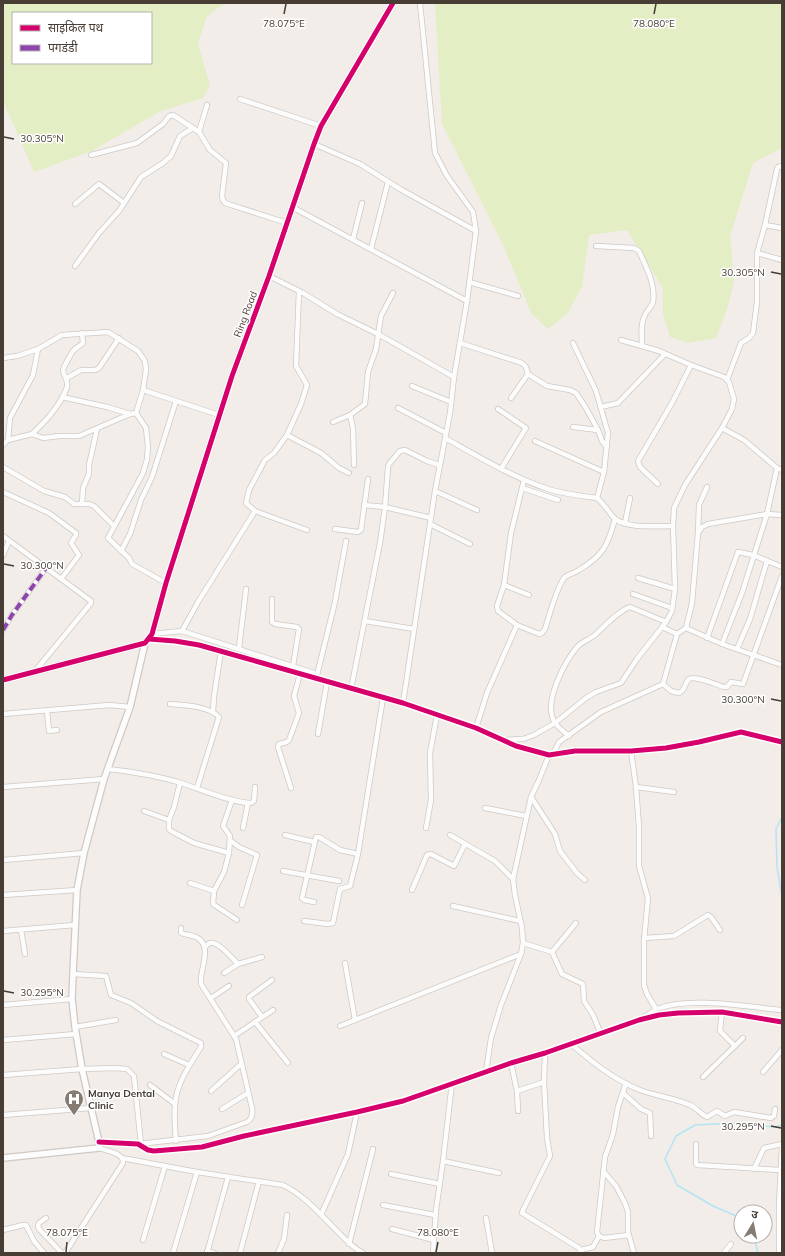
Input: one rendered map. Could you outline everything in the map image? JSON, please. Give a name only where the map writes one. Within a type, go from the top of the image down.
[{"type":"street","name":"Ring Road","points":[[99,1145],[82,1069],[72,1000],[77,890],[84,853],[104,779],[130,707],[147,641],[152,634],[166,583],[219,415],[242,346],[269,276],[314,144],[321,126],[393,3]]},
{"type":"street","points":[[402,703],[439,465],[446,436],[467,301],[476,231],[473,212],[447,176],[435,153],[420,3]]},
{"type":"street","points":[[240,99],[321,126]]},
{"type":"street","points":[[199,132],[207,106]]},
{"type":"street","points":[[91,155],[140,142],[163,124],[170,115],[173,115],[199,132],[210,150],[226,163],[222,196],[223,200],[228,204],[287,223]]},
{"type":"street","points":[[75,266],[124,203],[141,177],[167,160],[173,152],[181,134],[193,128]]},
{"type":"street","points":[[314,144],[360,164],[388,182],[476,231]]},
{"type":"street","points":[[727,380],[742,343],[752,336],[753,333],[757,302],[758,253],[776,169],[782,166]]},
{"type":"street","points":[[371,249],[388,182]]},
{"type":"street","points":[[75,204],[99,184],[124,203]]},
{"type":"street","points":[[353,239],[362,203]]},
{"type":"street","points":[[292,207],[467,301]]},
{"type":"street","points":[[765,225],[782,228]]},
{"type":"street","points":[[596,246],[634,248],[639,251],[652,282],[654,294],[651,306],[645,313],[643,319],[642,346]]},
{"type":"street","points":[[758,253],[782,260]]},
{"type":"street","points":[[269,276],[299,291],[337,314],[378,334],[454,377]]},
{"type":"street","points":[[469,282],[518,296]]},
{"type":"street","points":[[299,291],[296,366],[307,385],[291,428],[274,453],[265,460],[249,490],[246,503],[254,511],[307,530]]},
{"type":"street","points":[[333,422],[350,415],[365,404],[368,372],[375,353],[382,312],[393,293]]},
{"type":"street","points":[[3,358],[17,356],[38,349],[62,335],[108,332],[138,351],[145,361],[146,370],[143,390],[133,413],[75,437],[59,436],[43,438],[32,434]]},
{"type":"street","points":[[3,445],[8,440],[32,434],[47,420],[67,387],[67,378],[63,372],[63,367],[74,350],[83,343],[82,333]]},
{"type":"street","points":[[67,378],[81,370],[95,370],[99,368],[119,338]]},
{"type":"street","points":[[502,740],[527,738],[555,723],[586,698],[596,692],[621,683],[636,659],[666,622],[672,608],[675,589],[673,526],[674,508],[685,485],[722,428],[733,403],[730,385],[727,380],[719,375],[665,354],[621,340]]},
{"type":"street","points":[[460,343],[522,363],[526,367],[528,374],[547,386],[570,390],[576,393],[586,408],[606,447]]},
{"type":"street","points":[[573,343],[596,391],[608,433],[604,472],[597,498]]},
{"type":"street","points":[[8,440],[10,418],[33,375],[38,349]]},
{"type":"street","points":[[601,407],[618,403],[665,354]]},
{"type":"street","points":[[658,484],[640,467],[638,461],[672,403],[691,365]]},
{"type":"street","points":[[511,398],[528,374]]},
{"type":"street","points":[[412,386],[451,402]]},
{"type":"street","points":[[143,390],[219,415]]},
{"type":"street","points":[[62,397],[133,413],[146,428],[148,447],[147,459],[143,473],[108,538],[129,558],[132,564],[166,583]]},
{"type":"street","points":[[121,551],[130,534],[141,500],[152,477],[176,401]]},
{"type":"street","points":[[398,408],[502,469],[524,480],[563,493],[597,498],[615,519],[625,523],[638,526],[673,526]]},
{"type":"street","points":[[498,408],[526,428],[502,469]]},
{"type":"street","points":[[350,415],[353,432],[354,465]]},
{"type":"street","points":[[574,427],[598,430]]},
{"type":"street","points":[[722,428],[744,440],[780,469],[768,514],[753,555],[742,593],[722,644]]},
{"type":"street","points":[[82,504],[83,488],[89,474],[89,465],[97,429]]},
{"type":"street","points":[[287,435],[321,453],[339,468],[349,473]]},
{"type":"street","points":[[535,442],[604,472]]},
{"type":"street","points":[[352,689],[380,543],[389,464],[400,451],[407,450],[427,461],[439,465]]},
{"type":"street","points":[[3,467],[44,490],[66,497],[74,504],[89,504],[94,506],[114,526]]},
{"type":"street","points":[[335,529],[360,532],[368,479]]},
{"type":"street","points":[[524,480],[510,533],[504,585],[497,604],[498,610],[517,625],[539,634],[542,633],[563,580],[570,574],[580,570],[602,551],[610,537],[615,519]]},
{"type":"street","points":[[663,684],[677,634],[686,628],[692,603],[699,505],[707,487]]},
{"type":"street","points":[[522,488],[558,500]]},
{"type":"street","points":[[435,491],[478,510]]},
{"type":"street","points":[[3,492],[49,513],[76,533],[71,543],[79,555],[61,579]]},
{"type":"street","points":[[625,523],[630,498]]},
{"type":"street","points":[[364,505],[385,507],[431,518]]},
{"type":"street","points":[[182,631],[254,511]]},
{"type":"street","points":[[698,534],[702,527],[708,524],[768,514],[782,515]]},
{"type":"street","points":[[430,524],[470,544]]},
{"type":"street","points":[[3,536],[89,599],[91,603],[36,670]]},
{"type":"street","points":[[3,555],[9,541]]},
{"type":"street","points":[[316,676],[335,602],[346,541]]},
{"type":"street","points":[[707,638],[740,551],[782,567]]},
{"type":"street","points":[[737,649],[750,619],[767,561]]},
{"type":"street","points":[[3,630],[46,568]]},
{"type":"street","points":[[663,684],[671,691],[679,693],[691,678],[697,678],[724,687],[728,687],[731,682],[743,684],[782,576]]},
{"type":"street","points":[[638,578],[675,589]]},
{"type":"street","points":[[504,585],[529,595]]},
{"type":"street","points":[[239,648],[246,589]]},
{"type":"street","points":[[633,594],[672,608]]},
{"type":"street","points":[[272,599],[272,622],[275,624],[297,627],[299,629],[293,666]]},
{"type":"street","points":[[569,736],[555,723],[552,716],[552,697],[561,672],[580,645],[630,607],[666,622]]},
{"type":"street","points":[[365,621],[414,629]]},
{"type":"street","points":[[476,728],[487,693],[517,625]]},
{"type":"street","points":[[662,627],[677,634]]},
{"type":"street","points":[[686,628],[722,644],[782,665]]},
{"type":"street","points":[[152,634],[182,631],[239,648],[293,666],[327,682],[402,703],[476,728],[516,746],[551,754],[575,751],[631,751],[666,748],[736,733],[748,732],[782,742]]},
{"type":"street","points":[[3,680],[147,641],[175,641],[221,651],[300,674],[316,676]]},
{"type":"street","points":[[213,712],[221,651]]},
{"type":"street","points":[[291,788],[278,746],[279,744],[289,740],[299,715],[294,696],[300,674]]},
{"type":"street","points":[[318,734],[327,682]]},
{"type":"street","points":[[486,1072],[493,1031],[501,1005],[521,954],[523,943],[513,879],[531,797],[557,744],[601,712],[663,684]]},
{"type":"street","points":[[304,921],[328,924],[333,923],[340,889],[350,886],[358,854],[383,698]]},
{"type":"street","points":[[170,704],[189,705],[213,712],[218,715],[219,718],[198,788]]},
{"type":"street","points":[[3,714],[109,705],[130,707]]},
{"type":"street","points":[[47,711],[49,731],[57,730]]},
{"type":"street","points":[[426,828],[431,800],[430,753],[437,715]]},
{"type":"street","points":[[631,751],[636,787],[639,827],[639,866],[648,898],[644,938],[644,985],[647,994],[656,1009]]},
{"type":"street","points":[[108,769],[154,775],[180,782],[232,800],[248,803],[254,801],[255,787]]},
{"type":"street","points":[[3,787],[104,779]]},
{"type":"street","points":[[180,782],[169,820],[171,831],[194,843],[229,853]]},
{"type":"street","points":[[636,787],[674,792]]},
{"type":"street","points":[[531,797],[555,834],[560,851],[577,873],[585,880]]},
{"type":"street","points":[[232,800],[223,826],[230,835],[231,842],[224,872],[214,891],[213,905],[237,920]]},
{"type":"street","points":[[243,828],[248,803]]},
{"type":"street","points":[[485,808],[526,816]]},
{"type":"street","points":[[144,811],[169,820]]},
{"type":"street","points":[[284,835],[314,842]]},
{"type":"street","points":[[450,835],[496,861],[513,879]]},
{"type":"street","points":[[314,902],[304,900],[302,898],[316,837],[319,837],[337,849],[358,854]]},
{"type":"street","points":[[231,842],[257,855],[242,905]]},
{"type":"street","points":[[412,890],[427,855],[431,854],[454,866],[465,844]]},
{"type":"street","points":[[3,860],[84,853]]},
{"type":"street","points":[[283,871],[339,881]]},
{"type":"street","points":[[190,883],[214,891]]},
{"type":"street","points":[[3,896],[77,890]]},
{"type":"street","points":[[453,906],[520,921]]},
{"type":"street","points":[[644,938],[674,936],[708,915],[712,917],[720,930]]},
{"type":"street","points":[[552,952],[576,923]]},
{"type":"street","points":[[3,931],[75,925]]},
{"type":"street","points":[[3,1158],[99,1145],[140,1144],[176,1141],[208,1136],[247,1122],[250,1119],[253,1111],[236,1039],[200,982],[205,960],[205,947],[198,938],[181,933],[181,928]]},
{"type":"street","points":[[21,930],[25,954]]},
{"type":"street","points":[[205,947],[209,943],[212,943],[224,950],[238,964]]},
{"type":"street","points":[[523,943],[552,952],[562,974],[583,984],[584,1001],[593,1015],[601,1034]]},
{"type":"street","points":[[340,1026],[521,954]]},
{"type":"street","points":[[224,973],[238,964],[262,957]]},
{"type":"street","points":[[345,963],[355,1020]]},
{"type":"street","points":[[73,974],[106,976],[111,995],[131,1003],[157,1021],[201,1043],[201,1047],[185,1072],[179,1086],[175,1104],[176,1141]]},
{"type":"street","points":[[262,1017],[249,997],[272,980]]},
{"type":"street","points":[[211,998],[229,986]]},
{"type":"street","points":[[3,1005],[72,1000]]},
{"type":"street","points":[[639,1020],[656,1009],[674,1005],[708,1003],[782,1010]]},
{"type":"street","points":[[234,1036],[273,1010]]},
{"type":"street","points":[[722,1012],[720,1031],[735,1046]]},
{"type":"street","points":[[3,1075],[82,1069],[127,1069],[134,1076],[140,1144],[148,1150],[154,1151],[202,1146],[403,1101],[639,1020],[659,1015],[722,1012],[782,1022],[782,1027]]},
{"type":"street","points":[[75,1027],[116,1020]]},
{"type":"street","points":[[255,1022],[288,1063]]},
{"type":"street","points":[[3,1040],[76,1034]]},
{"type":"street","points":[[703,1077],[743,1038]]},
{"type":"street","points":[[571,1044],[595,1064],[639,1090],[692,1105],[707,1117],[717,1111],[725,1116],[734,1112],[771,1118],[774,1116],[775,1109]]},
{"type":"street","points":[[763,1072],[782,1050]]},
{"type":"street","points":[[545,1053],[544,1082],[549,1158],[522,1213],[582,1252],[595,1246],[599,1236],[597,1232],[606,1152],[613,1134],[618,1107],[626,1083]]},
{"type":"street","points":[[164,1054],[190,1065]]},
{"type":"street","points":[[511,1063],[518,1091],[518,1111]]},
{"type":"street","points":[[211,1091],[241,1064]]},
{"type":"street","points":[[518,1091],[544,1082]]},
{"type":"street","points":[[433,1253],[452,1084]]},
{"type":"street","points":[[150,1085],[175,1104]]},
{"type":"street","points":[[623,1093],[640,1109],[650,1113],[651,1136]]},
{"type":"street","points":[[222,1109],[248,1094]]},
{"type":"street","points":[[3,1115],[91,1108]]},
{"type":"street","points":[[321,1215],[348,1154],[357,1112]]},
{"type":"street","points":[[696,1144],[697,1165],[780,1170]]},
{"type":"street","points":[[99,1145],[122,1158],[228,1177],[278,1183],[290,1188],[321,1215],[349,1244],[363,1253]]},
{"type":"street","points":[[754,1169],[764,1148],[782,1145],[780,1170],[779,1253]]},
{"type":"street","points":[[349,1244],[373,1149]]},
{"type":"street","points":[[46,1218],[39,1223],[38,1226],[64,1253],[122,1163],[122,1158]]},
{"type":"street","points":[[443,1161],[499,1173]]},
{"type":"street","points":[[143,1240],[165,1166]]},
{"type":"street","points":[[603,1171],[616,1186],[625,1203],[628,1212],[628,1235],[634,1253]]},
{"type":"street","points":[[173,1253],[197,1172]]},
{"type":"street","points":[[391,1174],[440,1184]]},
{"type":"street","points":[[214,1253],[207,1252],[228,1177]]},
{"type":"street","points":[[240,1253],[259,1181]]},
{"type":"street","points":[[383,1205],[436,1216]]},
{"type":"street","points":[[278,1253],[284,1240],[286,1215]]},
{"type":"street","points":[[486,1218],[492,1253]]},
{"type":"street","points":[[3,1230],[26,1225],[34,1241],[44,1253]]},
{"type":"street","points":[[392,1229],[434,1240]]},
{"type":"street","points":[[599,1236],[604,1238],[628,1235]]},
{"type":"street","points":[[724,1253],[731,1244]]},
{"type":"green space","points":[[3,3],[229,3],[224,4],[207,16],[198,43],[210,86],[203,98],[161,111],[92,151],[34,172],[3,101]]},
{"type":"green space","points":[[435,3],[782,3],[782,148],[753,163],[730,236],[734,282],[726,312],[716,338],[688,343],[670,337],[663,314],[663,288],[627,230],[589,235],[582,287],[567,314],[548,329],[531,313],[504,247],[442,124]]},
{"type":"waterway","points":[[782,817],[776,829],[777,867],[782,897]]},
{"type":"waterway","points":[[733,1215],[713,1206],[677,1185],[665,1159],[676,1136],[695,1125],[734,1123],[775,1127],[782,1125]]},
{"type":"waterway","points":[[756,1244],[758,1253]]},
{"type":"marked path","points":[[3,630],[46,568]]},
{"type":"cycle path","points":[[3,680],[145,643],[152,634],[166,583],[232,376],[269,276],[314,144],[321,126],[393,3]]},
{"type":"cycle path","points":[[149,639],[199,645],[403,703],[476,728],[516,746],[549,755],[575,751],[631,751],[666,748],[741,732],[782,742]]},
{"type":"cycle path","points":[[99,1142],[138,1144],[148,1150],[154,1151],[202,1147],[244,1136],[357,1112],[403,1101],[511,1063],[545,1053],[639,1020],[659,1015],[722,1012],[782,1022]]},
{"type":"place","name":"Manya Dental Clinic","points":[[74,1116]]}]
